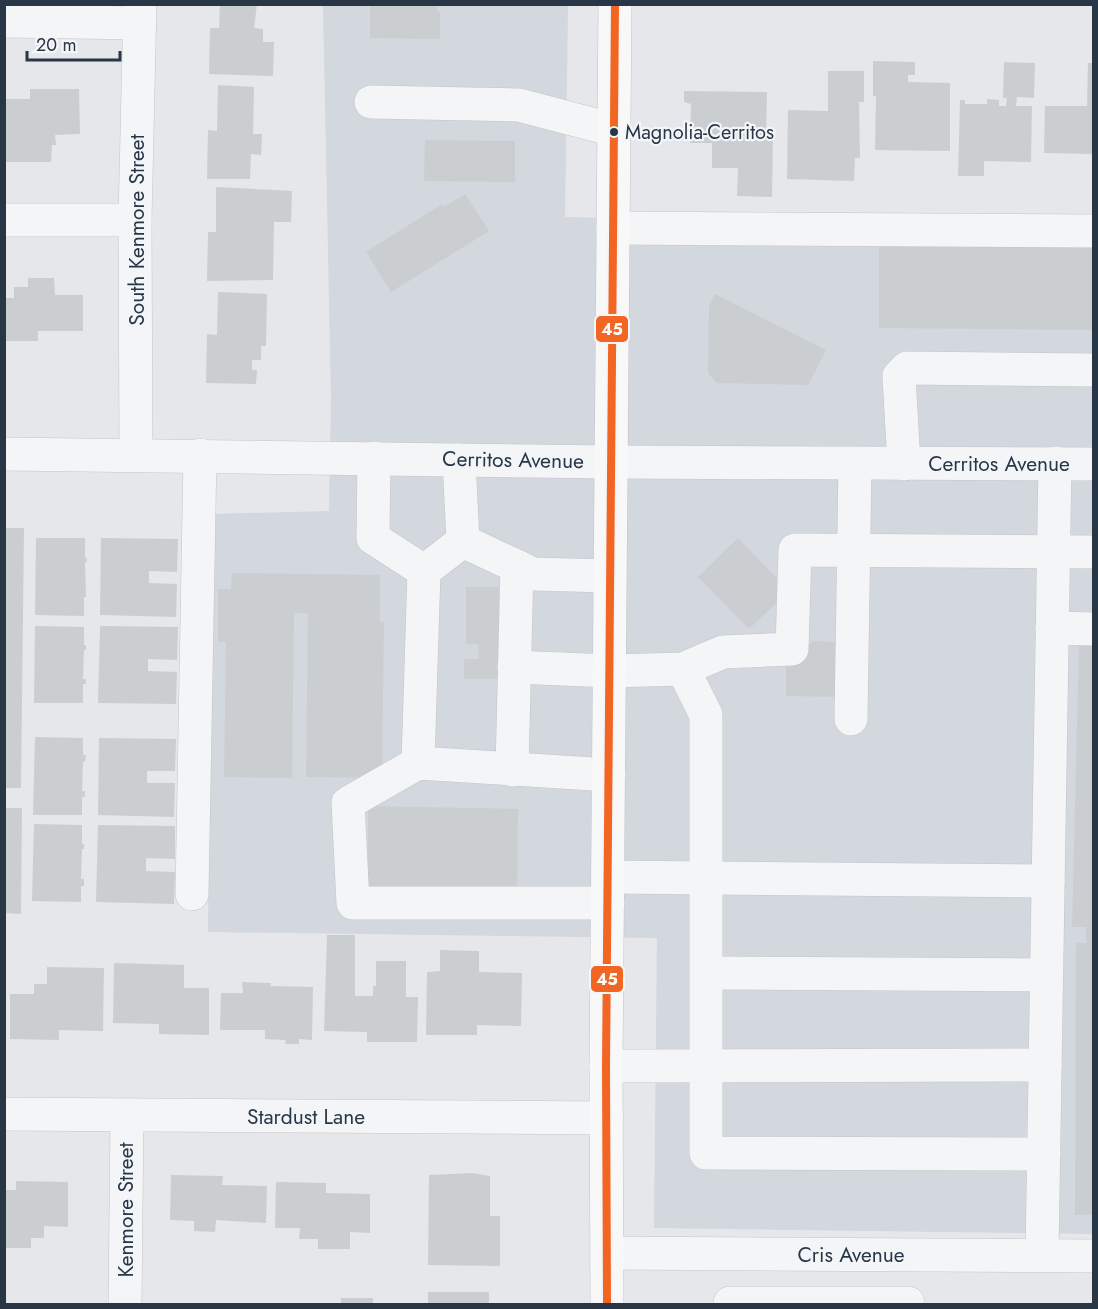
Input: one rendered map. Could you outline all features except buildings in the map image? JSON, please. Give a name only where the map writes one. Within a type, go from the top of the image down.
[{"type":"main road","points":[[608,1305],[606,1066],[615,4]]},
{"type":"street","points":[[4,21],[140,14]]},
{"type":"street","name":"South Kenmore Street","points":[[136,455],[135,220],[140,14]]},
{"type":"street","points":[[371,102],[519,105],[614,130]]},
{"type":"street","points":[[4,220],[135,220]]},
{"type":"street","points":[[614,228],[1094,231]]},
{"type":"street","points":[[904,464],[899,376],[907,368],[1094,370]]},
{"type":"street","name":"Cerritos Avenue","points":[[4,454],[611,462],[1094,464]]},
{"type":"street","points":[[192,894],[200,455]]},
{"type":"street","points":[[374,458],[373,538],[424,571]]},
{"type":"street","points":[[459,460],[463,541]]},
{"type":"street","points":[[1042,1255],[1055,463]]},
{"type":"street","points":[[851,719],[855,464]]},
{"type":"street","points":[[424,571],[463,541]]},
{"type":"street","points":[[463,541],[533,574],[610,576]]},
{"type":"street","points":[[514,667],[610,670],[683,669],[723,652],[792,649],[795,550],[1094,552]]},
{"type":"street","points":[[512,770],[517,566]]},
{"type":"street","points":[[418,763],[424,571]]},
{"type":"street","points":[[1052,628],[1094,629]]},
{"type":"street","points":[[683,669],[706,715],[706,1153],[1044,1154]]},
{"type":"street","points":[[609,775],[418,763],[348,803],[353,903],[608,890],[706,878],[1048,881]]},
{"type":"street","points":[[707,973],[1046,975]]},
{"type":"street","points":[[606,1066],[1045,1065]]},
{"type":"street","name":"Stardust Lane","points":[[4,1114],[607,1118]]},
{"type":"street","name":"Kenmore Street","points":[[125,1305],[126,1116]]},
{"type":"street","name":"Cris Avenue","points":[[608,1253],[1094,1256]]},
{"type":"street","points":[[729,1304],[740,1287],[742,1254]]},
{"type":"street","points":[[848,1303],[849,1254]]},
{"type":"street","points":[[729,1304],[908,1303]]},
{"type":"shaded area","points":[[323,5],[568,5],[565,217],[681,220],[1093,221],[1093,1234],[654,1228],[657,938],[208,932],[212,514],[329,511],[331,399]]},
{"type":"transit line","name":"45","points":[[607,1304],[606,1066],[615,4]]},
{"type":"place","name":"Magnolia-Cerritos","points":[[614,132]]}]
